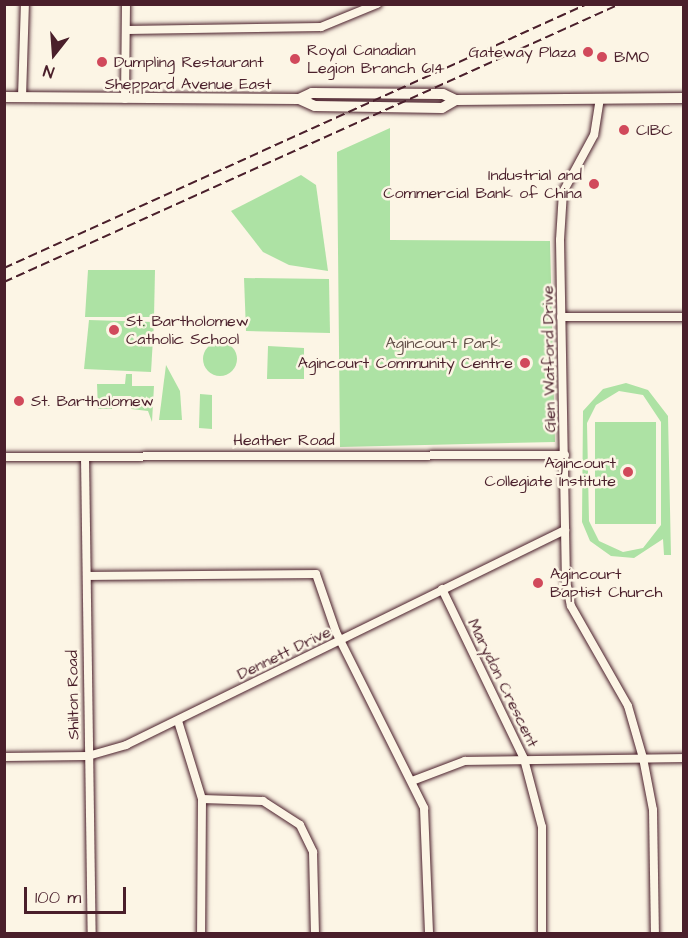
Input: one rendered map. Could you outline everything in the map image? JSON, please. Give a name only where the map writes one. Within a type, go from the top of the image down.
[{"type":"main road","name":"Sheppard Avenue East","points":[[4,97],[299,99],[312,93],[443,94],[456,100],[684,98]]},
{"type":"street","points":[[22,97],[25,4]]},
{"type":"street","points":[[125,99],[126,4]]},
{"type":"street","points":[[127,30],[321,27],[378,4]]},
{"type":"street","name":"Glen Watford Drive","points":[[600,98],[594,135],[563,192],[561,317],[565,530],[571,606],[628,706],[643,758],[653,810],[655,933]]},
{"type":"street","points":[[561,317],[684,317]]},
{"type":"street","name":"Heather Road","points":[[4,457],[564,455]]},
{"type":"street","name":"Shilton Road","points":[[85,457],[92,933]]},
{"type":"street","name":"Dennett Drive","points":[[4,757],[88,756],[126,746],[565,530]]},
{"type":"street","points":[[87,576],[311,571],[340,640],[412,781],[428,831],[429,933]]},
{"type":"street","name":"Marydon Crescent","points":[[442,589],[524,759],[542,827],[542,933]]},
{"type":"street","points":[[178,721],[202,799],[201,933]]},
{"type":"street","points":[[412,781],[465,761],[684,758]]},
{"type":"street","points":[[202,799],[263,801],[300,825],[314,859],[315,933]]},
{"type":"green space","name":"Agincourt Park","points":[[390,128],[390,240],[550,241],[555,442],[340,447],[337,152]]},
{"type":"green space","points":[[301,175],[316,185],[328,271],[289,265],[263,252],[231,211]]},
{"type":"green space","points":[[88,270],[155,270],[154,317],[85,317]]},
{"type":"green space","points":[[244,278],[329,279],[330,333],[246,331]]},
{"type":"green space","points":[[89,320],[154,322],[151,372],[84,369]]},
{"type":"green space","points":[[220,342],[232,347],[237,359],[232,371],[220,376],[208,371],[203,359],[208,347]]},
{"type":"green space","points":[[268,346],[304,348],[304,379],[267,379]]},
{"type":"green space","points":[[166,365],[180,391],[182,420],[159,420]]},
{"type":"green space","points":[[126,374],[132,374],[132,386],[154,386],[152,422],[148,411],[131,409],[131,396],[113,396],[112,409],[98,409],[97,384],[125,384]]},
{"type":"green space","points":[[626,383],[648,390],[668,416],[671,555],[664,555],[663,539],[634,558],[611,556],[590,541],[582,522],[583,411],[603,389]],"holes":[[[619,391],[643,395],[661,422],[661,525],[643,548],[623,552],[599,541],[589,521],[587,423],[596,405]]]},
{"type":"green space","points":[[200,394],[212,395],[212,429],[199,428]]},
{"type":"green space","points":[[595,422],[656,422],[656,524],[595,524]]},
{"type":"railway","points":[[4,268],[587,4]]},
{"type":"railway","points":[[4,282],[620,4]]},
{"type":"place","name":"Gateway Plaza","points":[[588,52]]},
{"type":"place","name":"BMO","points":[[602,57]]},
{"type":"place","name":"Royal Canadian Legion Branch 614","points":[[295,59]]},
{"type":"place","name":"Dumpling Restaurant","points":[[102,62]]},
{"type":"place","name":"CIBC","points":[[624,130]]},
{"type":"place","name":"Industrial and Commercial Bank of China","points":[[594,184]]},
{"type":"place","name":"St. Bartholomew Catholic School","points":[[114,330]]},
{"type":"place","name":"Agincourt Community Centre","points":[[525,363]]},
{"type":"place","name":"St. Bartholomew","points":[[19,401]]},
{"type":"place","name":"Agincourt Collegiate Institute","points":[[628,472]]},
{"type":"place","name":"Agincourt Baptist Church","points":[[538,583]]}]
